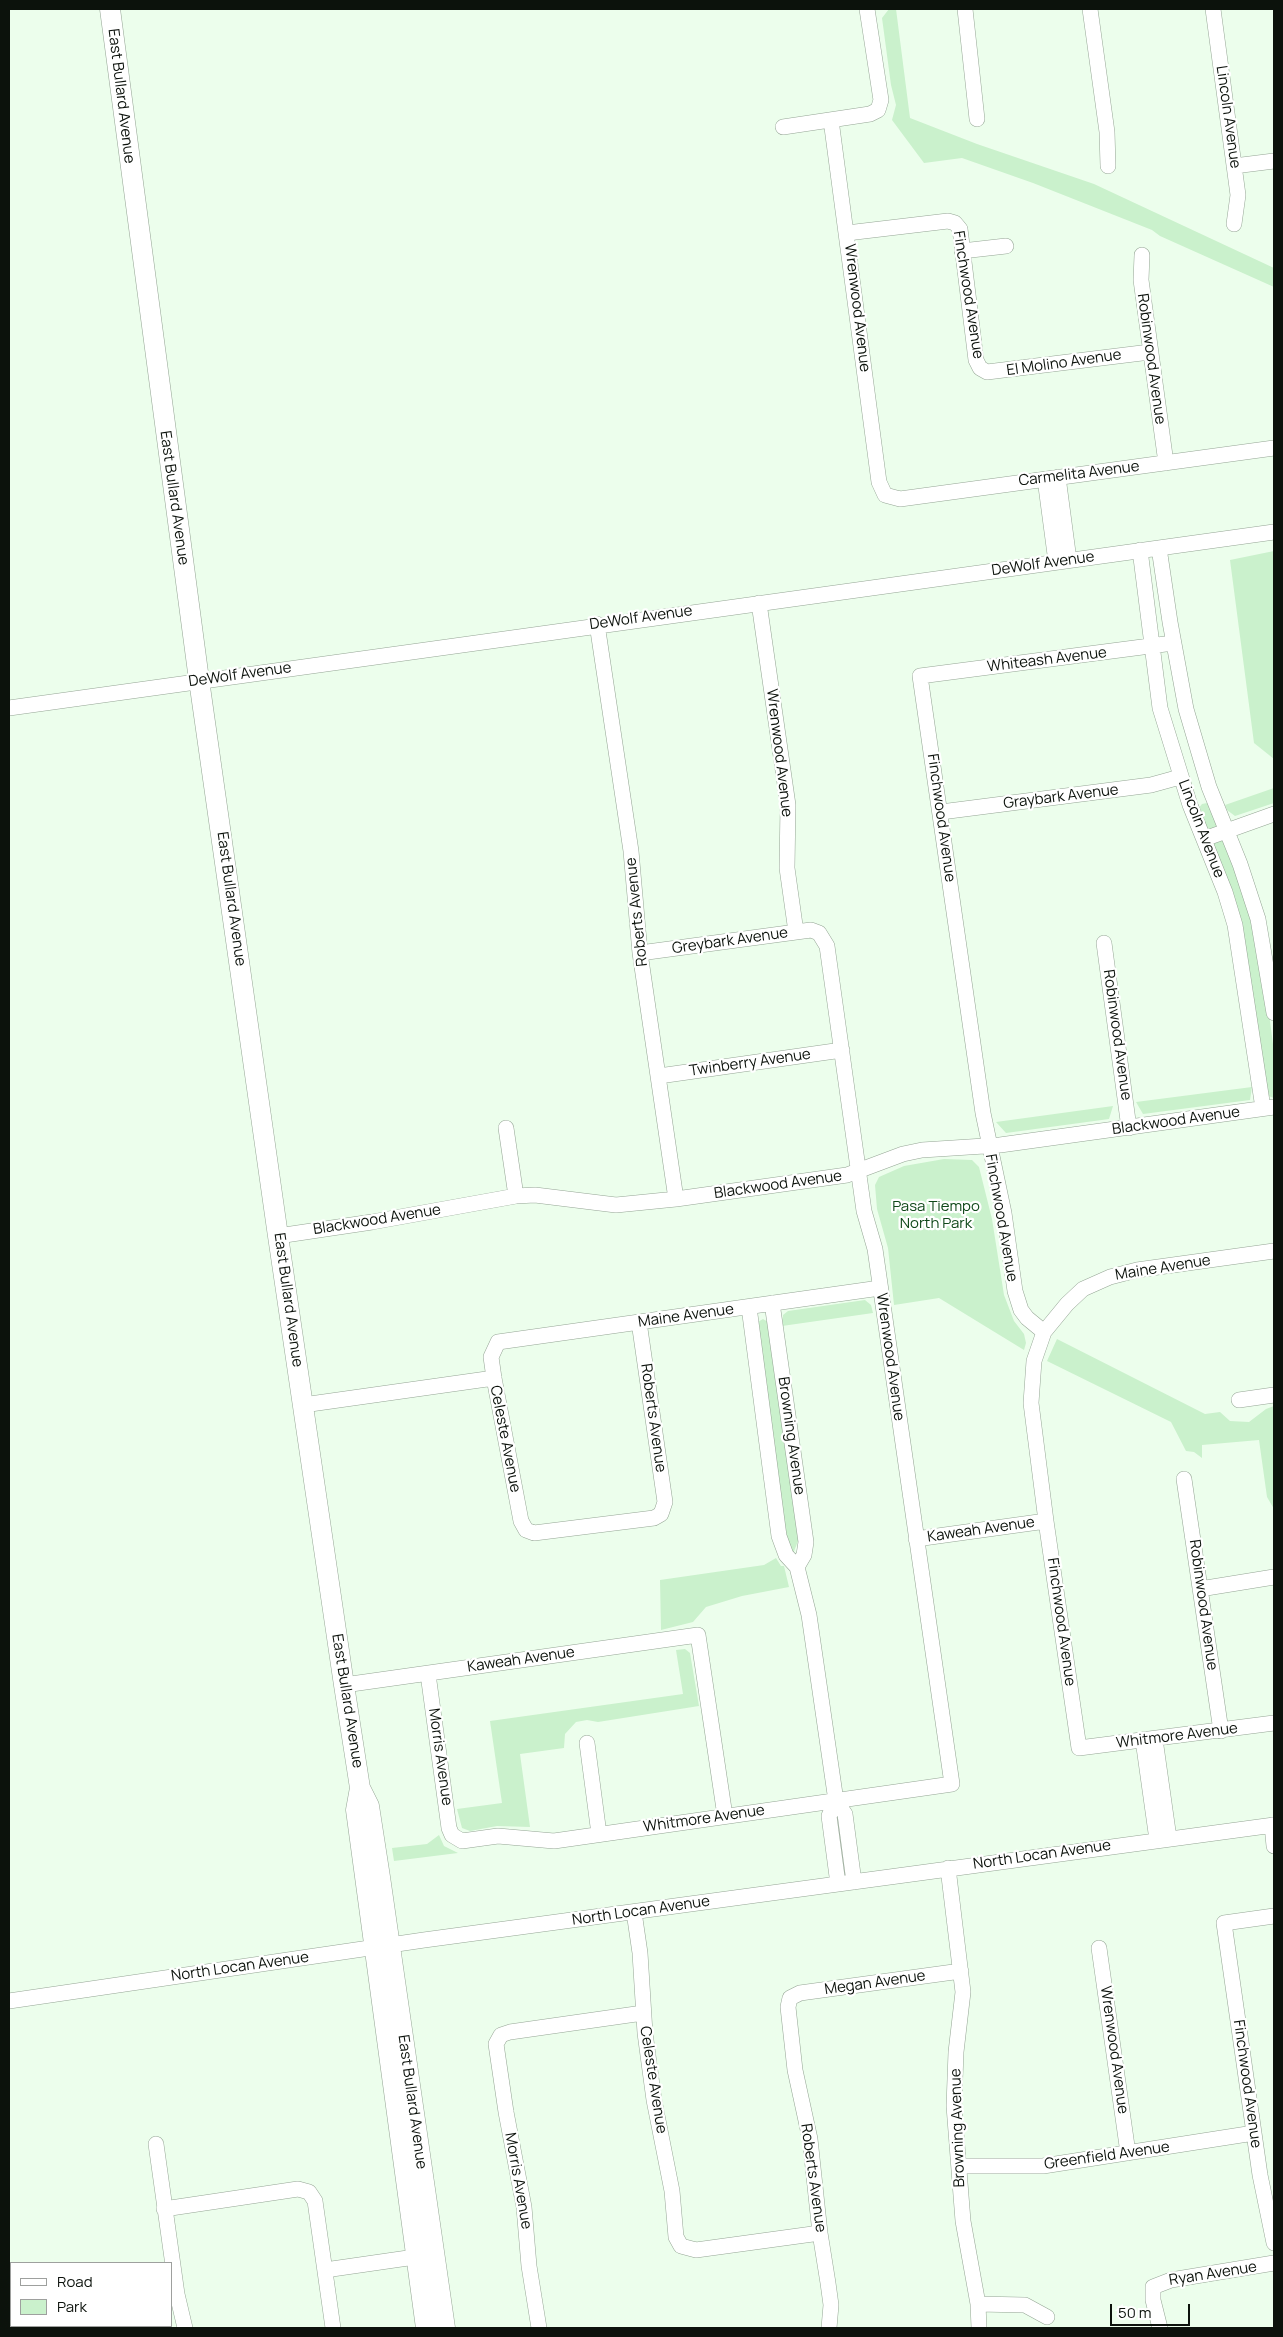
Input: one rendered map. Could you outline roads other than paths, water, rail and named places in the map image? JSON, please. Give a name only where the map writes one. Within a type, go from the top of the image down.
[{"type":"main road","name":"East Bullard Avenue","points":[[110,9],[199,680],[278,1236],[360,1788],[356,1810],[382,1947],[445,2328]]},
{"type":"main road","name":"East Bullard Avenue","points":[[382,1947],[415,2257],[426,2328]]},
{"type":"street","points":[[782,128],[870,114],[878,110],[881,100],[867,9]]},
{"type":"street","points":[[965,9],[977,119]]},
{"type":"street","points":[[1090,9],[1106,132],[1108,166]]},
{"type":"street","name":"Lincoln Avenue","points":[[1213,9],[1238,195],[1234,224]]},
{"type":"street","name":"Wrenwood Avenue","points":[[831,120],[879,482],[885,495]]},
{"type":"street","points":[[1234,166],[1274,161]]},
{"type":"street","name":"Finchwood Avenue","points":[[847,233],[948,220],[955,223],[960,229],[975,352],[980,368]]},
{"type":"street","points":[[962,251],[1006,246]]},
{"type":"street","name":"Robinwood Avenue","points":[[1142,255],[1141,280],[1166,463]]},
{"type":"street","name":"El Molino Avenue","points":[[980,368],[987,372],[998,372],[1150,352]]},
{"type":"street","name":"Carmelita Avenue","points":[[885,495],[900,499],[1274,448]]},
{"type":"street","points":[[1051,478],[1062,561]]},
{"type":"street","name":"DeWolf Avenue","points":[[9,708],[597,624],[1274,532]]},
{"type":"street","name":"Lincoln Avenue","points":[[1159,548],[1173,643],[1186,709],[1199,756],[1240,864],[1258,919],[1274,1013]]},
{"type":"street","name":"Lincoln Avenue","points":[[1140,550],[1160,708],[1180,777],[1226,892],[1235,925],[1269,1108]]},
{"type":"street","name":"Wrenwood Avenue","points":[[758,603],[788,805],[786,868],[796,932]]},
{"type":"street","name":"Roberts Avenue","points":[[597,624],[631,851],[640,953],[676,1199]]},
{"type":"street","name":"Whiteash Avenue","points":[[920,676],[1173,643]]},
{"type":"street","name":"Finchwood Avenue","points":[[920,676],[988,1147],[1004,1213],[1017,1300],[1027,1318],[1044,1332],[1034,1362],[1031,1402],[1046,1521],[1080,1748]]},
{"type":"street","name":"Graybark Avenue","points":[[941,812],[1151,785],[1180,777]]},
{"type":"street","points":[[1204,839],[1274,814]]},
{"type":"street","name":"Greybark Avenue","points":[[640,953],[810,930],[819,933]]},
{"type":"street","name":"Wrenwood Avenue","points":[[819,933],[827,946],[858,1172],[880,1288],[952,1784]]},
{"type":"street","name":"Robinwood Avenue","points":[[1104,943],[1130,1128]]},
{"type":"street","name":"Twinberry Avenue","points":[[659,1076],[842,1050]]},
{"type":"street","name":"Blackwood Avenue","points":[[278,1236],[372,1222],[516,1196],[535,1195],[616,1205],[676,1199],[835,1177],[858,1172],[903,1154],[922,1150],[988,1147],[1269,1108]]},
{"type":"street","points":[[506,1128],[516,1196]]},
{"type":"street","name":"Maine Avenue","points":[[1044,1332],[1067,1304],[1083,1289],[1110,1277],[1137,1270],[1274,1252]]},
{"type":"street","name":"Maine Avenue","points":[[494,1347],[498,1342],[880,1288]]},
{"type":"street","name":"Browning Avenue","points":[[772,1302],[806,1542],[804,1555],[797,1566]]},
{"type":"street","name":"Browning Avenue","points":[[748,1307],[779,1536],[786,1555],[797,1566],[809,1616],[836,1801],[845,1814],[854,1882]]},
{"type":"street","name":"Roberts Avenue","points":[[526,1530],[534,1533],[654,1518],[662,1514],[665,1502],[639,1322]]},
{"type":"street","name":"Celeste Avenue","points":[[494,1347],[491,1357],[494,1378],[521,1521],[526,1530]]},
{"type":"street","points":[[303,1405],[494,1378]]},
{"type":"street","points":[[1239,1400],[1274,1395]]},
{"type":"street","name":"Robinwood Avenue","points":[[1184,1479],[1221,1731]]},
{"type":"street","name":"Kaweah Avenue","points":[[916,1539],[1046,1521]]},
{"type":"street","points":[[1200,1589],[1274,1577]]},
{"type":"street","name":"Kaweah Avenue","points":[[344,1685],[698,1635],[725,1816]]},
{"type":"street","name":"Morris Avenue","points":[[428,1674],[449,1828],[455,1838]]},
{"type":"street","name":"Whitmore Avenue","points":[[1080,1748],[1274,1723]]},
{"type":"street","points":[[1149,1740],[1163,1839]]},
{"type":"street","points":[[587,1743],[598,1834]]},
{"type":"street","name":"Whitmore Avenue","points":[[455,1838],[462,1841],[498,1836],[554,1841],[952,1784]]},
{"type":"street","name":"Browning Avenue","points":[[836,1801],[829,1816],[838,1884]]},
{"type":"street","points":[[1273,1825],[1274,1846]]},
{"type":"street","name":"North Locan Avenue","points":[[9,2001],[948,1868],[1273,1825]]},
{"type":"street","name":"Browning Avenue","points":[[948,1868],[962,1971],[963,2006],[956,2052],[954,2106],[963,2220],[978,2304],[979,2328]]},
{"type":"street","name":"Celeste Avenue","points":[[634,1912],[640,1953],[643,2013],[654,2100],[667,2158],[676,2237],[680,2246],[696,2250],[820,2232]]},
{"type":"street","name":"Finchwood Avenue","points":[[1274,1916],[1224,1923],[1265,2204],[1274,2243]]},
{"type":"street","name":"Wrenwood Avenue","points":[[1099,1948],[1128,2153]]},
{"type":"street","name":"Megan Avenue","points":[[790,1998],[800,1993],[962,1971]]},
{"type":"street","name":"Roberts Avenue","points":[[790,1998],[788,2008],[795,2070],[810,2139],[820,2232],[831,2305],[829,2328]]},
{"type":"street","name":"Morris Avenue","points":[[539,2328],[529,2266],[524,2207],[506,2112],[496,2044],[501,2035],[510,2032],[643,2013]]},
{"type":"street","name":"Greenfield Avenue","points":[[959,2166],[1043,2166],[1254,2133]]},
{"type":"street","points":[[156,2144],[177,2294],[185,2328]]},
{"type":"street","points":[[164,2209],[298,2189],[309,2192],[315,2201],[333,2328]]},
{"type":"street","points":[[325,2270],[415,2257]]},
{"type":"street","name":"Ryan Avenue","points":[[1160,2328],[1153,2300],[1153,2287],[1171,2280],[1259,2267],[1274,2263]]},
{"type":"street","points":[[978,2304],[1025,2305],[1047,2317]]},
{"type":"park label","name":"Pasa Tiempo North Park","points":[[936,1216]]}]
